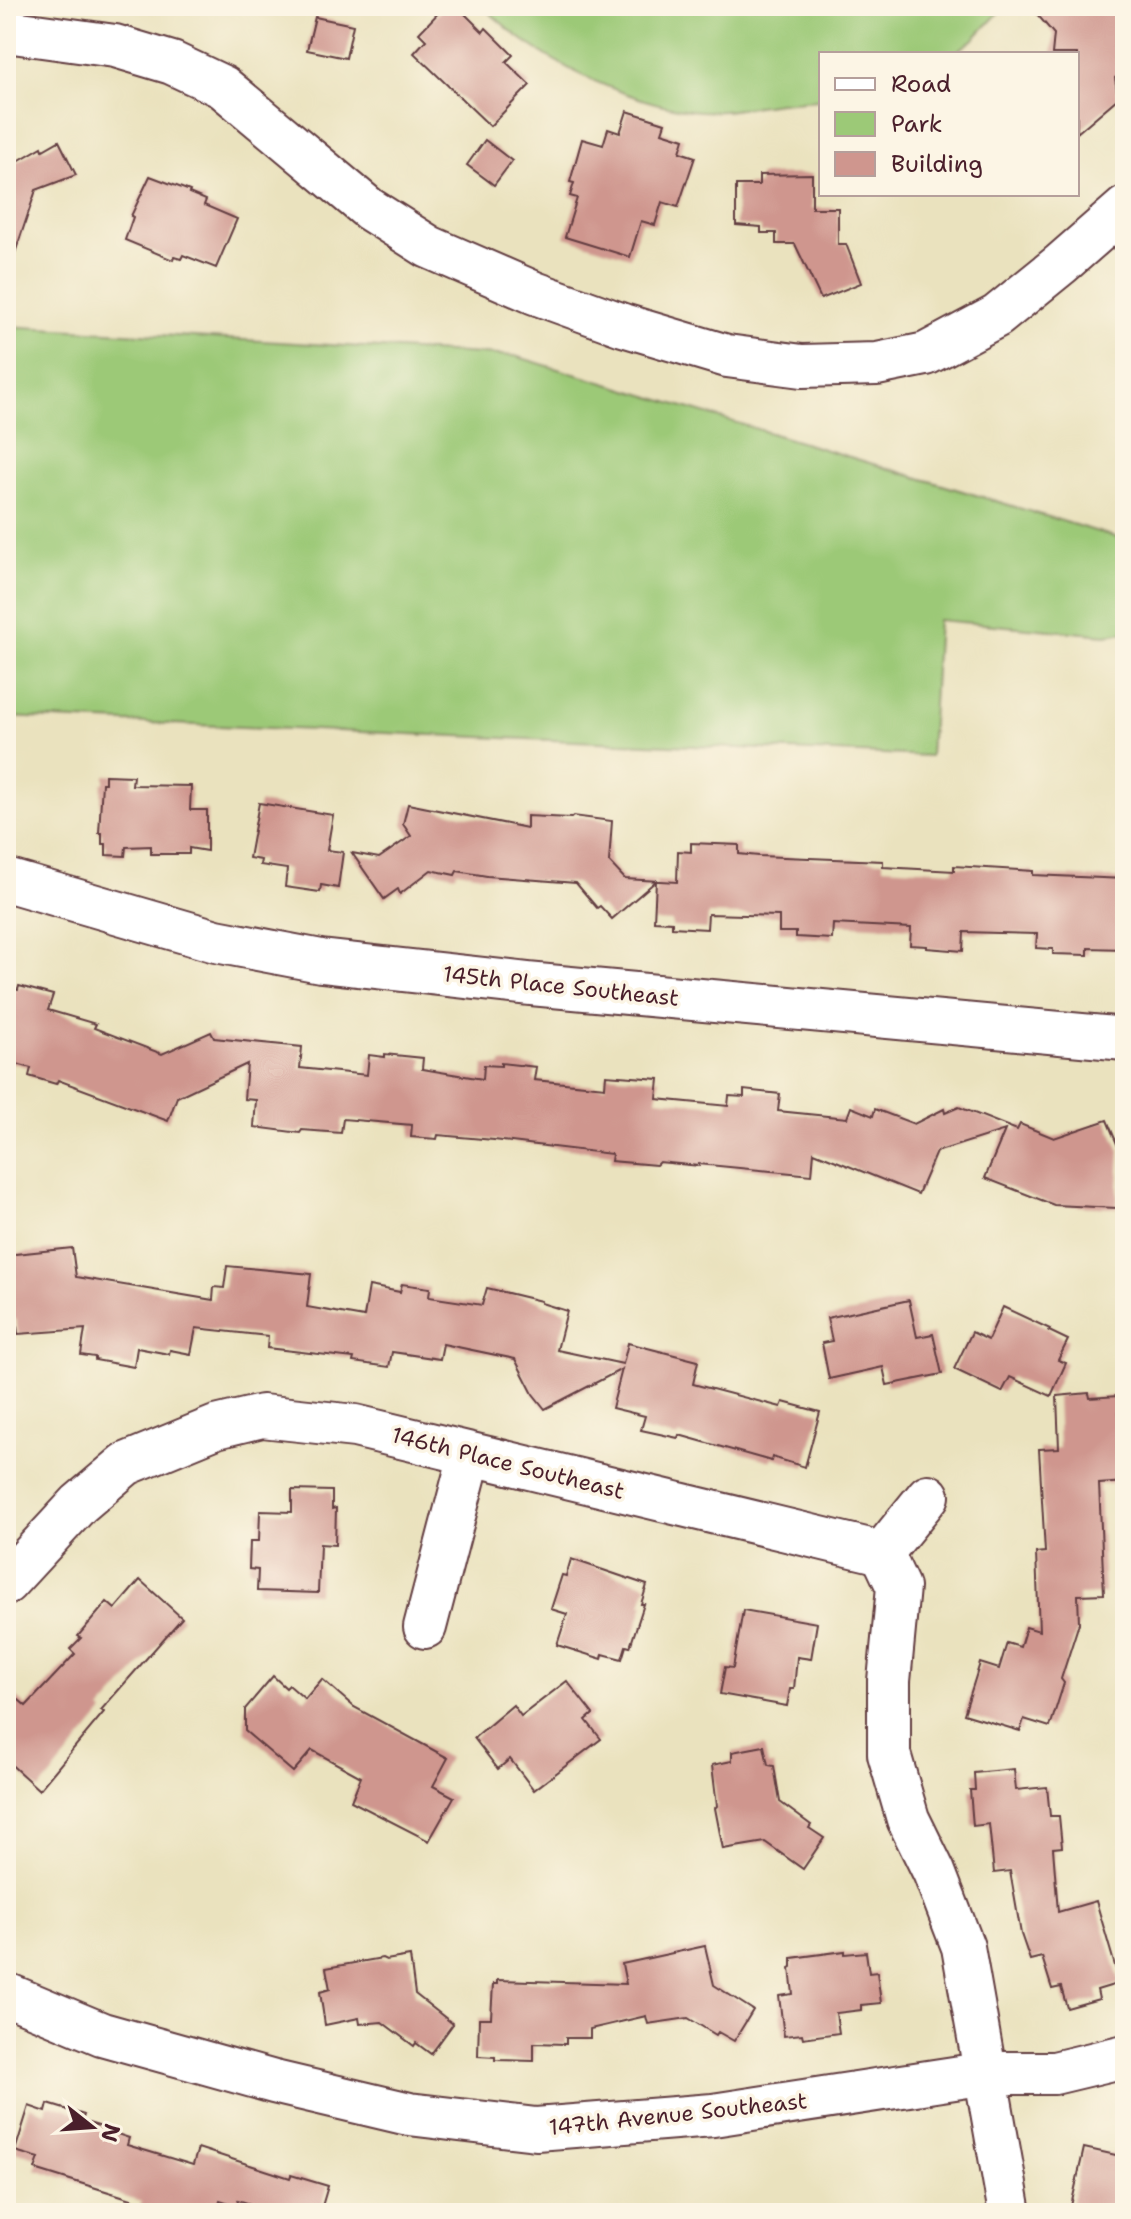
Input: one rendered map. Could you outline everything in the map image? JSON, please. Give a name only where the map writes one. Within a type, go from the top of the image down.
[{"type":"street","points":[[6,31],[115,46],[172,63],[223,87],[369,209],[429,247],[535,293],[623,325],[727,356],[802,366],[877,364],[926,354],[997,316],[1125,208]]},
{"type":"street","name":"145th Place Southeast","points":[[6,880],[216,941],[321,961],[529,984],[1125,1039]]},
{"type":"street","name":"146th Place Southeast","points":[[6,1583],[79,1504],[126,1464],[216,1427],[262,1416],[355,1426],[882,1553]]},
{"type":"street","points":[[425,1627],[470,1455]]},
{"type":"street","points":[[928,1496],[882,1553],[898,1587],[889,1681],[889,1754],[908,1819],[934,1872],[963,1947],[1010,2213]]},
{"type":"street","name":"147th Avenue Southeast","points":[[6,1994],[102,2034],[274,2082],[409,2114],[536,2129],[713,2115],[987,2073],[1054,2073],[1125,2056]]},
{"type":"green space","points":[[482,6],[1005,6],[973,40],[956,52],[819,52],[819,100],[724,111],[699,111],[646,101],[568,68],[524,41]]},
{"type":"green space","points":[[6,326],[515,356],[1125,540],[1125,632],[1106,635],[938,620],[930,756],[6,717]]},
{"type":"building","points":[[445,6],[457,6],[483,32],[486,28],[513,55],[506,62],[530,85],[490,126],[414,53],[426,40],[419,33]]},
{"type":"building","points":[[1030,6],[1125,6],[1125,69],[1115,78],[1118,98],[1079,131],[1079,52],[1052,52],[1054,34]]},
{"type":"building","points":[[315,17],[353,25],[346,58],[307,50]]},
{"type":"building","points":[[627,111],[665,123],[662,132],[684,139],[680,152],[695,157],[678,207],[662,202],[655,225],[641,221],[630,257],[565,237],[577,198],[570,196],[574,183],[570,182],[582,139],[603,145],[608,129],[620,133]]},
{"type":"building","points":[[485,140],[512,161],[494,185],[467,165]]},
{"type":"building","points":[[59,141],[76,175],[36,190],[11,265],[6,264],[6,168]]},
{"type":"building","points":[[812,174],[812,208],[838,208],[838,244],[846,244],[861,283],[821,299],[795,244],[776,244],[776,233],[761,233],[761,227],[736,225],[736,185],[759,185],[759,175]]},
{"type":"building","points":[[150,176],[190,191],[206,200],[204,205],[237,219],[216,268],[183,255],[181,259],[174,257],[173,260],[125,240],[131,216]]},
{"type":"building","points":[[105,775],[133,776],[132,785],[191,786],[190,810],[207,810],[207,851],[189,848],[189,854],[151,854],[151,846],[126,847],[125,856],[106,855],[106,844],[102,844],[102,833],[99,833]]},
{"type":"building","points":[[259,803],[333,815],[327,850],[343,852],[338,888],[321,885],[320,892],[285,887],[287,869],[260,865],[261,860],[249,858]]},
{"type":"building","points":[[408,804],[527,828],[527,816],[573,816],[612,821],[609,862],[625,879],[677,882],[678,851],[691,852],[691,843],[739,845],[739,854],[759,856],[883,861],[883,867],[954,871],[954,866],[1033,871],[1033,875],[1125,879],[1125,949],[1088,948],[1088,955],[1053,954],[1053,949],[1036,948],[1037,934],[964,932],[963,951],[927,948],[910,945],[911,928],[833,924],[832,939],[796,937],[796,932],[779,932],[779,916],[708,914],[707,929],[672,927],[672,922],[654,921],[656,881],[612,919],[600,906],[597,908],[576,883],[457,871],[455,875],[431,870],[400,894],[398,889],[384,899],[352,853],[379,858],[411,836],[403,824]]},
{"type":"building","points":[[19,986],[53,995],[48,1010],[96,1024],[94,1028],[162,1054],[211,1032],[214,1038],[302,1047],[300,1068],[367,1075],[369,1055],[385,1057],[385,1054],[423,1058],[422,1069],[483,1079],[484,1065],[501,1066],[501,1063],[536,1067],[534,1080],[605,1087],[606,1075],[659,1079],[657,1099],[728,1106],[729,1096],[744,1097],[744,1090],[780,1094],[778,1111],[847,1118],[851,1107],[873,1116],[875,1109],[914,1124],[944,1109],[945,1113],[959,1107],[1017,1130],[1020,1124],[1054,1138],[1107,1120],[1120,1151],[1117,1208],[1054,1205],[985,1178],[1005,1130],[936,1152],[918,1194],[814,1152],[812,1175],[699,1164],[659,1162],[656,1165],[611,1161],[612,1154],[438,1135],[437,1139],[411,1137],[412,1125],[343,1119],[341,1133],[302,1130],[300,1133],[254,1127],[256,1100],[244,1099],[247,1064],[177,1097],[168,1121],[58,1080],[56,1084],[29,1076],[31,1068],[6,1061],[6,987],[18,990]]},
{"type":"building","points":[[72,1248],[76,1277],[213,1300],[214,1287],[224,1288],[227,1266],[311,1274],[307,1307],[364,1317],[369,1286],[400,1292],[402,1284],[430,1288],[429,1297],[482,1305],[487,1288],[541,1301],[567,1311],[557,1350],[623,1364],[628,1343],[698,1361],[693,1384],[781,1407],[783,1402],[820,1412],[805,1467],[772,1457],[771,1461],[679,1435],[678,1438],[641,1430],[645,1416],[612,1408],[622,1369],[545,1409],[533,1394],[515,1359],[443,1344],[440,1359],[392,1352],[389,1367],[353,1362],[354,1358],[267,1348],[268,1336],[196,1328],[191,1354],[170,1350],[169,1354],[137,1348],[134,1367],[95,1360],[95,1357],[81,1355],[85,1329],[18,1334],[16,1319],[6,1320],[6,1255]]},
{"type":"building","points":[[909,1300],[917,1337],[933,1334],[942,1374],[887,1385],[883,1367],[829,1379],[822,1343],[832,1341],[827,1318]]},
{"type":"building","points":[[1003,1307],[1068,1340],[1058,1360],[1066,1363],[1051,1396],[1010,1377],[1002,1392],[954,1369],[972,1332],[988,1340]]},
{"type":"building","points":[[1089,1393],[1090,1398],[1118,1396],[1120,1435],[1124,1437],[1125,1482],[1099,1484],[1104,1594],[1078,1595],[1079,1623],[1050,1727],[1024,1719],[1020,1731],[964,1714],[980,1663],[999,1669],[1007,1643],[1020,1647],[1026,1627],[1039,1631],[1036,1553],[1045,1552],[1039,1449],[1059,1448],[1057,1396]]},
{"type":"building","points":[[292,1490],[332,1491],[332,1509],[336,1508],[335,1545],[320,1544],[318,1593],[257,1591],[258,1570],[249,1569],[250,1541],[259,1541],[260,1511],[292,1512]]},
{"type":"building","points":[[571,1559],[647,1585],[630,1647],[626,1646],[622,1659],[603,1654],[602,1659],[557,1645],[567,1614],[551,1609],[562,1575],[566,1576]]},
{"type":"building","points":[[140,1580],[182,1618],[101,1710],[104,1712],[39,1790],[6,1760],[6,1689],[26,1706],[75,1654],[70,1649],[81,1638],[78,1636],[107,1602],[115,1609]]},
{"type":"building","points":[[743,1610],[817,1623],[811,1659],[797,1657],[794,1689],[790,1689],[787,1706],[720,1694],[725,1667],[733,1668]]},
{"type":"building","points":[[273,1676],[305,1699],[322,1679],[354,1707],[448,1758],[433,1786],[454,1797],[429,1841],[351,1801],[361,1777],[312,1750],[293,1772],[245,1731],[245,1709]]},
{"type":"building","points":[[567,1681],[593,1714],[586,1720],[601,1739],[534,1790],[510,1759],[498,1769],[474,1738],[513,1705],[521,1716]]},
{"type":"building","points":[[764,1746],[768,1765],[774,1766],[780,1802],[824,1838],[803,1869],[765,1842],[723,1849],[715,1808],[712,1765],[732,1761],[732,1752]]},
{"type":"building","points":[[1014,1769],[1016,1790],[1047,1787],[1050,1816],[1059,1816],[1062,1847],[1053,1848],[1058,1912],[1096,1901],[1120,1983],[1097,1990],[1099,1999],[1067,2008],[1061,1987],[1052,1989],[1042,1957],[1030,1960],[1021,1934],[1010,1871],[994,1873],[989,1824],[973,1826],[970,1790],[975,1790],[974,1773]]},
{"type":"building","points":[[705,1946],[714,1985],[753,2010],[734,2041],[718,2032],[716,2035],[688,2018],[648,2024],[646,2016],[590,2029],[590,2038],[566,2038],[566,2044],[534,2043],[534,2061],[495,2060],[495,2057],[478,2056],[479,2018],[491,2018],[493,1984],[497,1984],[497,1980],[626,1984],[622,1964]]},
{"type":"building","points":[[845,1951],[845,1954],[866,1952],[869,1973],[877,1972],[881,2003],[861,2005],[861,2010],[836,2013],[839,2033],[803,2038],[802,2034],[784,2036],[779,1996],[793,1994],[792,1958]]},
{"type":"building","points":[[410,1956],[415,1994],[453,2024],[431,2054],[416,2043],[414,2046],[382,2022],[360,2024],[359,2018],[325,2025],[320,1992],[330,1989],[326,1968]]},
{"type":"building","points":[[48,2104],[84,2115],[82,2121],[129,2138],[127,2145],[193,2165],[198,2148],[290,2178],[291,2175],[328,2186],[320,2213],[278,2213],[238,2200],[236,2205],[220,2200],[216,2213],[138,2213],[141,2202],[35,2169],[39,2158],[15,2151],[29,2106],[46,2112]]},
{"type":"building","points":[[1084,2148],[1125,2157],[1125,2213],[1083,2213],[1084,2209],[1071,2206]]}]
